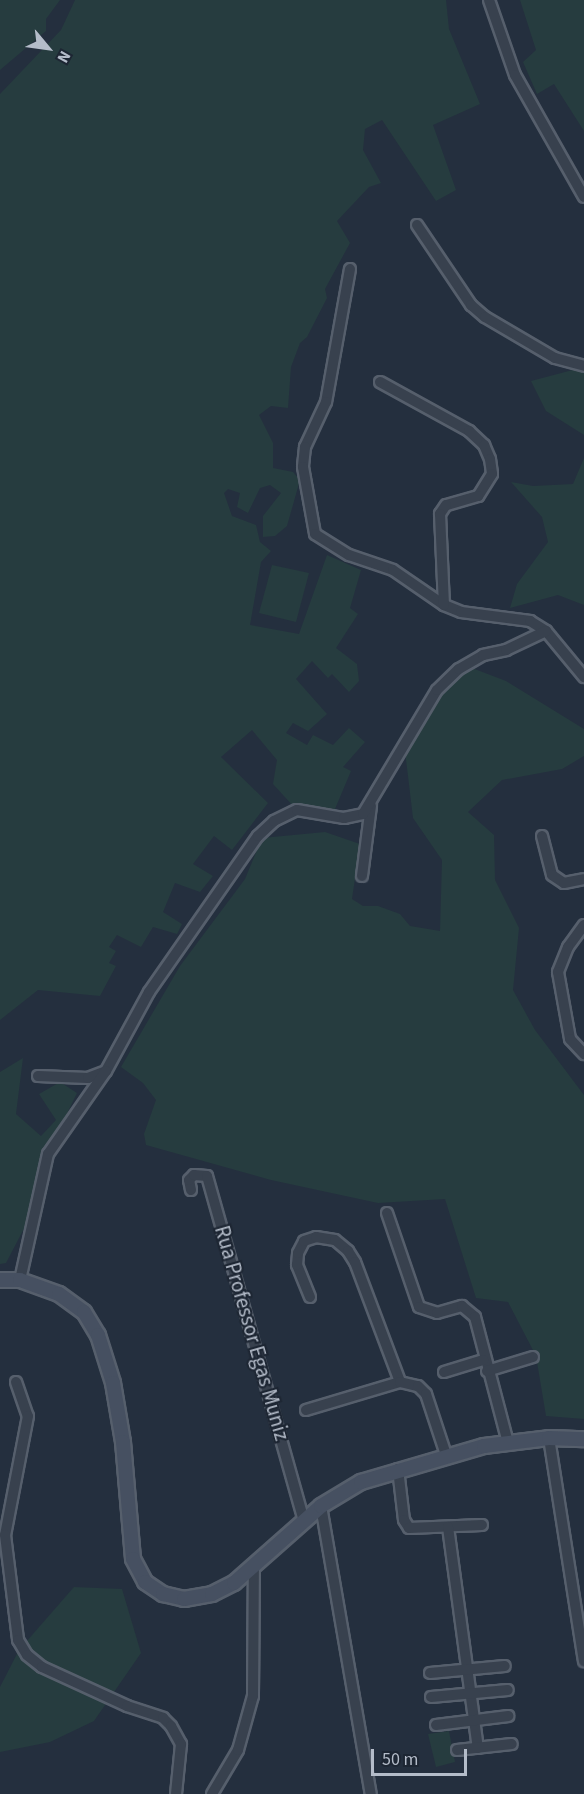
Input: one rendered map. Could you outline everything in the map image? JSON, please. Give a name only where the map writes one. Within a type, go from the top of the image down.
[{"type":"main road","points":[[0,1280],[20,1280],[59,1294],[84,1312],[98,1335],[113,1383],[123,1442],[133,1559],[145,1582],[163,1594],[184,1599],[212,1594],[254,1567],[321,1506],[361,1482],[446,1455],[508,1443],[549,1438],[584,1439]]},
{"type":"street","points":[[489,0],[507,60],[584,197]]},
{"type":"street","points":[[417,225],[471,305],[485,317],[555,358],[584,366]]},
{"type":"street","points":[[350,269],[326,402],[305,447],[303,467],[311,525],[323,542],[393,570],[444,605],[461,612],[513,616],[546,631],[584,677]]},
{"type":"street","points":[[380,382],[469,431],[484,445],[490,459],[492,474],[478,496],[446,505],[440,514],[444,605]]},
{"type":"street","points":[[362,876],[371,806],[412,726],[437,690],[459,669],[483,655],[506,650],[546,631]]},
{"type":"street","points":[[20,1280],[48,1154],[106,1071],[149,992],[258,836],[274,821],[297,810],[354,818],[371,806]]},
{"type":"street","points":[[542,836],[552,875],[564,883],[584,879]]},
{"type":"street","points":[[584,925],[568,947],[558,972],[570,1039],[584,1054]]},
{"type":"street","points":[[38,1076],[88,1078],[106,1071]]},
{"type":"street","name":"Rua Professor Egas Muniz","points":[[191,1190],[189,1180],[194,1174],[207,1176],[304,1521]]},
{"type":"street","points":[[387,1213],[419,1307],[437,1312],[454,1306],[468,1310],[475,1317],[485,1366],[508,1443]]},
{"type":"street","points":[[310,1297],[297,1265],[298,1253],[304,1241],[316,1237],[334,1240],[348,1251],[354,1262],[400,1382]]},
{"type":"street","points":[[444,1372],[533,1357]]},
{"type":"street","points":[[16,1382],[28,1416],[27,1433],[3,1534],[14,1625],[27,1655],[42,1667],[127,1706],[163,1718],[181,1744],[176,1794]]},
{"type":"street","points":[[306,1410],[400,1382],[424,1389],[446,1455]]},
{"type":"street","points":[[549,1438],[584,1661]]},
{"type":"street","points":[[398,1469],[406,1525],[417,1530],[482,1525]]},
{"type":"street","points":[[321,1506],[371,1794]]},
{"type":"street","points":[[448,1527],[478,1748]]},
{"type":"street","points":[[212,1794],[238,1750],[253,1696],[254,1567]]},
{"type":"street","points":[[430,1673],[505,1666]]},
{"type":"street","points":[[431,1697],[508,1689]]},
{"type":"street","points":[[436,1725],[508,1716]]},
{"type":"street","points":[[458,1750],[512,1744]]},
{"type":"green space","points":[[0,0],[60,0],[46,19],[46,31],[0,70]]},
{"type":"green space","points":[[75,0],[446,0],[449,29],[480,104],[433,125],[456,190],[436,201],[382,120],[365,129],[363,150],[381,183],[369,187],[337,221],[350,243],[325,289],[327,298],[307,337],[300,343],[291,367],[288,408],[271,406],[259,415],[273,443],[273,468],[293,472],[300,480],[287,526],[275,536],[263,537],[263,516],[281,493],[270,485],[260,488],[248,513],[237,507],[240,493],[228,489],[224,493],[232,516],[256,525],[260,542],[271,551],[261,562],[250,625],[299,634],[327,555],[361,570],[350,608],[358,614],[336,648],[357,664],[359,681],[349,692],[332,674],[328,678],[312,661],[296,679],[327,714],[308,731],[293,723],[286,733],[307,745],[313,735],[333,745],[349,728],[365,742],[343,767],[351,771],[335,809],[294,807],[273,784],[277,760],[252,730],[221,757],[268,803],[232,850],[214,836],[193,864],[213,876],[200,892],[175,883],[163,912],[182,924],[177,934],[153,927],[141,947],[117,935],[109,947],[116,951],[109,963],[116,966],[100,996],[38,990],[0,1020],[0,94],[61,30]]},
{"type":"green space","points":[[520,0],[584,0],[584,131],[554,84],[537,94],[523,62],[536,50]]},
{"type":"green space","points":[[584,367],[584,435],[546,411],[531,381]]},
{"type":"green space","points":[[584,458],[584,605],[558,595],[510,608],[517,584],[548,542],[542,517],[511,482],[533,486],[573,484]]},
{"type":"green space","points":[[272,565],[309,573],[296,622],[259,613]]},
{"type":"green space","points":[[472,668],[506,681],[584,729],[584,756],[562,769],[502,780],[468,812],[494,835],[495,880],[519,928],[513,990],[535,1030],[584,1095],[584,1419],[546,1416],[536,1356],[508,1302],[476,1298],[445,1199],[378,1203],[271,1180],[146,1145],[144,1134],[156,1100],[143,1083],[121,1067],[180,966],[245,879],[262,838],[325,832],[360,844],[352,899],[363,906],[378,906],[400,914],[410,926],[440,931],[442,860],[413,818],[405,751],[433,696]]},
{"type":"green space","points":[[23,1058],[16,1114],[41,1136],[56,1120],[39,1094],[60,1082],[77,1093],[37,1176],[30,1217],[6,1263],[0,1264],[0,1072]]},
{"type":"green space","points":[[74,1587],[122,1589],[141,1653],[94,1721],[50,1742],[0,1752],[0,1687],[19,1650]]},
{"type":"green space","points":[[449,1731],[455,1762],[436,1767],[428,1734]]}]
